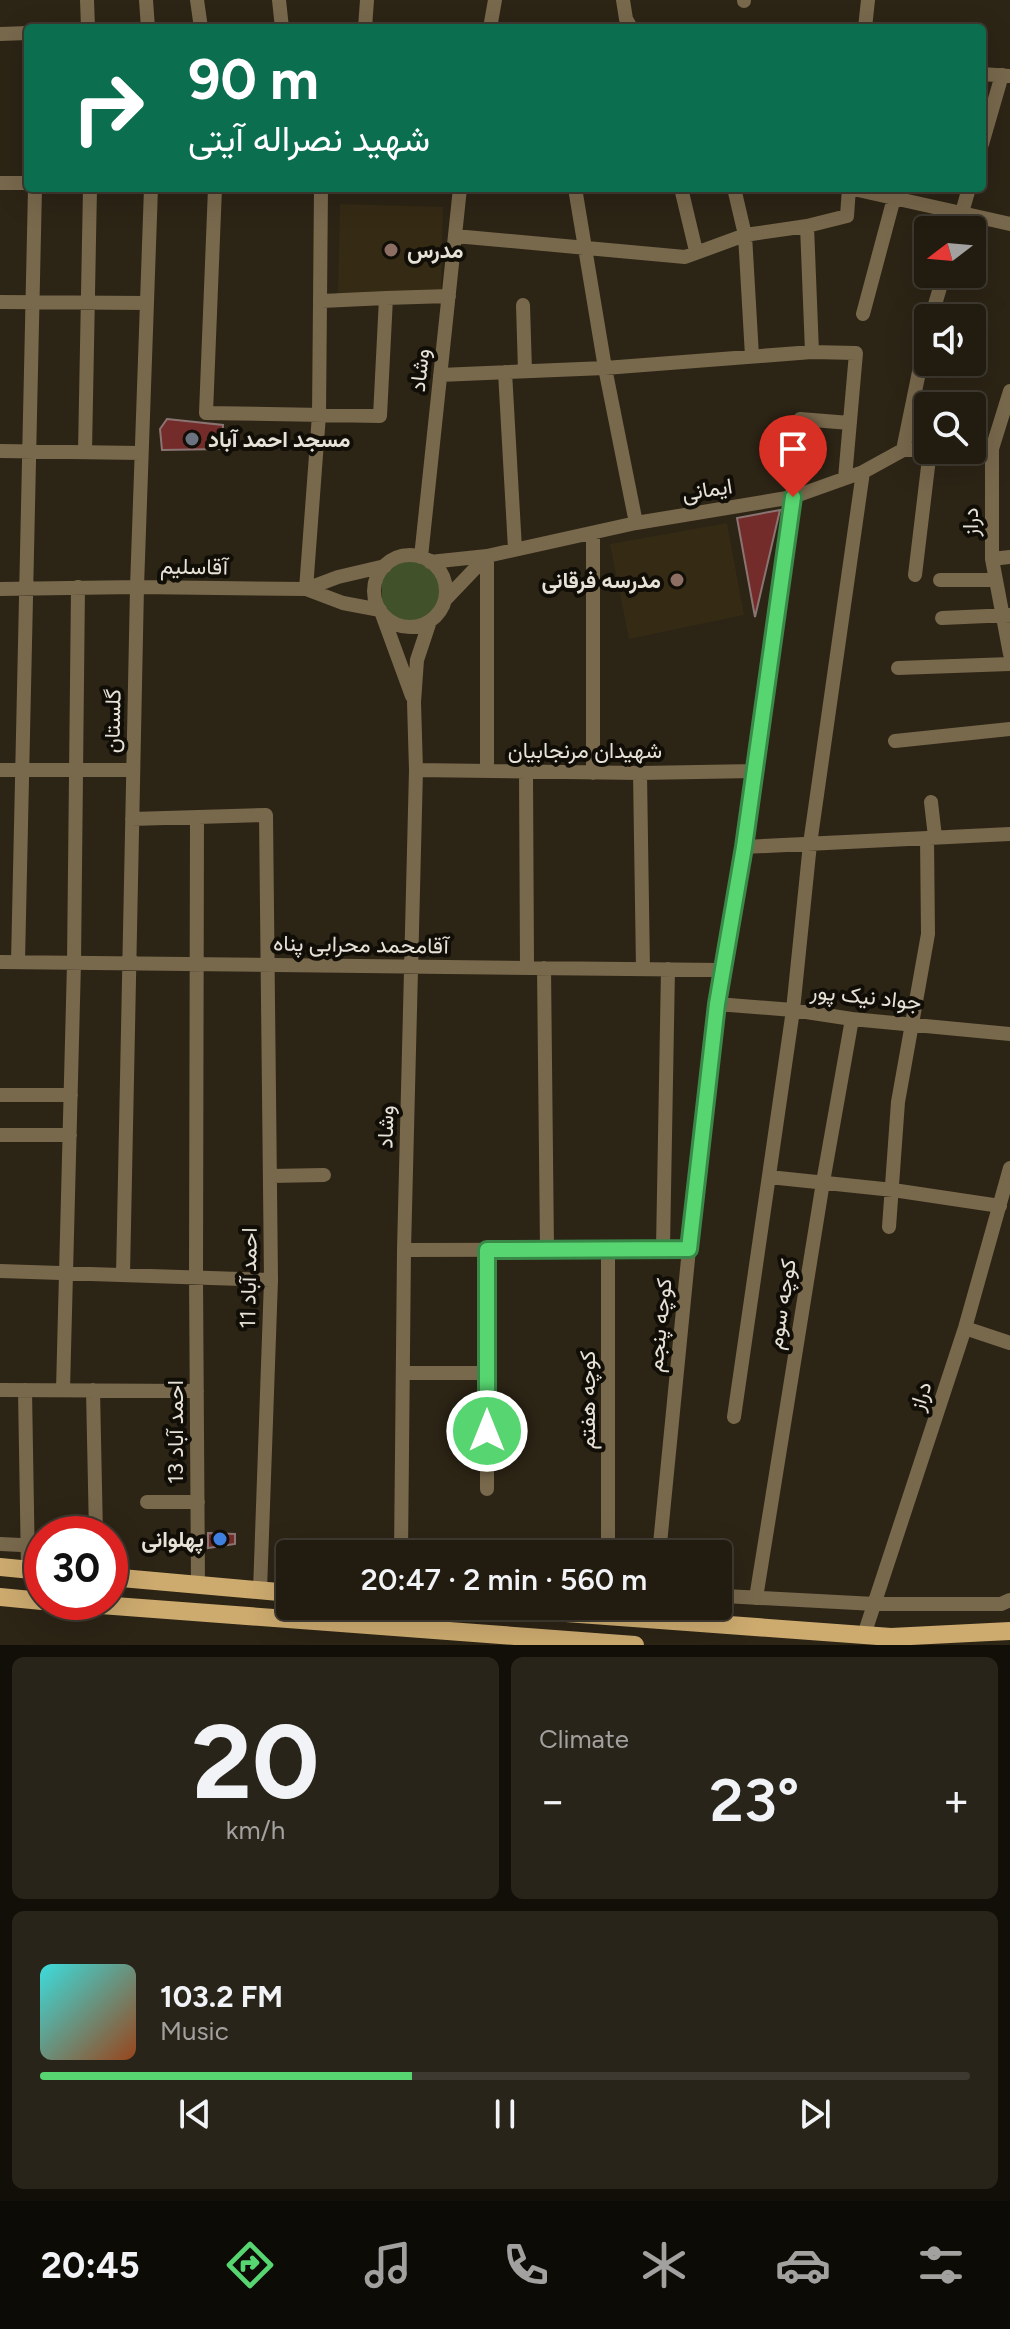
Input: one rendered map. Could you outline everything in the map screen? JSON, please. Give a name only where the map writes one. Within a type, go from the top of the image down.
[{"type":"main road","points":[[0,1567],[24,1569]]},
{"type":"main road","points":[[128,1579],[276,1592]]},
{"type":"main road","points":[[197,1612],[198,1585]]},
{"type":"main road","points":[[0,1597],[24,1599]]},
{"type":"main road","points":[[128,1607],[496,1640],[635,1645]]},
{"type":"main road","points":[[720,1620],[891,1637],[1010,1631]]},
{"type":"street","points":[[87,0],[88,24]]},
{"type":"street","points":[[146,0],[148,24]]},
{"type":"street","points":[[197,0],[200,24]]},
{"type":"street","points":[[279,0],[282,24]]},
{"type":"street","points":[[365,24],[367,0]]},
{"type":"street","points":[[491,24],[495,0]]},
{"type":"street","points":[[623,0],[629,24]]},
{"type":"street","points":[[865,24],[868,0]]},
{"type":"street","points":[[0,34],[24,33]]},
{"type":"street","points":[[986,74],[1006,75],[986,132]]},
{"type":"street","points":[[0,183],[24,183]]},
{"type":"street","points":[[18,962],[35,192]]},
{"type":"street","points":[[85,452],[90,192]]},
{"type":"street","name":"گلستان","points":[[0,770],[133,770],[151,192]]},
{"type":"street","points":[[215,192],[206,413],[380,416],[386,298]]},
{"type":"street","points":[[321,192],[319,415],[306,589],[343,603],[381,612],[400,625],[411,627],[430,621]]},
{"type":"street","name":"وشاد","points":[[425,559],[460,192]]},
{"type":"street","points":[[576,192],[605,368],[636,523]]},
{"type":"street","points":[[682,192],[696,251]]},
{"type":"street","points":[[735,192],[745,235],[752,356]]},
{"type":"street","points":[[455,236],[685,257],[745,235],[807,226],[847,216],[849,192]]},
{"type":"street","points":[[867,192],[1010,224]]},
{"type":"street","points":[[961,216],[968,192]]},
{"type":"street","points":[[863,314],[894,198]]},
{"type":"street","points":[[807,226],[812,352]]},
{"type":"street","points":[[322,301],[449,296]]},
{"type":"street","points":[[0,302],[147,303]]},
{"type":"street","points":[[523,305],[525,371]]},
{"type":"street","points":[[440,375],[605,368],[812,352],[856,353],[845,478]]},
{"type":"street","points":[[505,372],[515,549]]},
{"type":"street","points":[[903,450],[918,376]]},
{"type":"street","name":"دراز","points":[[1010,391],[992,449],[992,559],[1006,616],[1010,654]]},
{"type":"street","points":[[800,419],[850,423]]},
{"type":"street","points":[[986,449],[992,449]]},
{"type":"street","name":"ایمانی","points":[[425,559],[487,556],[636,523],[793,497],[863,472],[903,450],[914,450]]},
{"type":"street","points":[[0,451],[141,453]]},
{"type":"street","points":[[915,575],[927,464]]},
{"type":"street","points":[[734,1417],[793,1010],[810,844],[863,472]]},
{"type":"street","name":"کوچه پنجم","points":[[660,1540],[717,1004],[744,847],[793,497]]},
{"type":"street","points":[[593,533],[593,773]]},
{"type":"street","points":[[414,702],[417,660],[430,621],[445,600],[487,556]]},
{"type":"street","points":[[487,556],[487,771]]},
{"type":"street","points":[[414,702],[374,592],[376,580],[385,566],[399,557],[425,559],[444,579],[445,600]]},
{"type":"street","points":[[992,559],[1010,557]]},
{"type":"street","name":"آقاسلیم","points":[[0,589],[306,589],[338,577],[385,566]]},
{"type":"street","points":[[940,580],[996,580]]},
{"type":"street","points":[[63,1390],[74,963],[78,587]]},
{"type":"street","points":[[942,618],[1006,616]]},
{"type":"street","points":[[898,668],[1010,664]]},
{"type":"street","name":"وشاد","points":[[401,1540],[404,1250],[416,770],[414,702]]},
{"type":"street","points":[[895,741],[1010,729]]},
{"type":"street","points":[[123,1275],[133,770]]},
{"type":"street","name":"شهیدان مرنجابیان","points":[[416,770],[593,773],[755,771]]},
{"type":"street","points":[[526,772],[527,968]]},
{"type":"street","points":[[640,773],[643,969]]},
{"type":"street","points":[[889,1227],[898,1102],[928,934],[931,802]]},
{"type":"street","name":"احمد آباد 11","points":[[197,818],[266,815],[271,1280],[260,1591]]},
{"type":"street","points":[[132,819],[197,818]]},
{"type":"street","name":"احمد آباد 13","points":[[197,818],[198,1585]]},
{"type":"street","points":[[744,847],[1010,834]]},
{"type":"street","name":"آقامحمد محرابی پناه","points":[[0,962],[722,970]]},
{"type":"street","points":[[544,968],[547,1249]]},
{"type":"street","points":[[663,1248],[668,969]]},
{"type":"street","name":"جواد نیک پور","points":[[717,1004],[1010,1034]]},
{"type":"street","name":"کوچه سوم","points":[[756,1598],[852,1019]]},
{"type":"street","points":[[0,1095],[71,1095]]},
{"type":"street","points":[[0,1135],[70,1135]]},
{"type":"street","name":"دراز","points":[[864,1635],[965,1328],[1010,1168]]},
{"type":"street","points":[[270,1176],[324,1175]]},
{"type":"street","points":[[769,1177],[893,1190],[1000,1206]]},
{"type":"street","name":"کوچه هفتم","points":[[608,1249],[608,1540]]},
{"type":"street","points":[[404,1250],[689,1249]]},
{"type":"street","points":[[487,1250],[487,1489]]},
{"type":"street","points":[[0,1271],[271,1280]]},
{"type":"street","points":[[965,1328],[1010,1343]]},
{"type":"street","points":[[404,1373],[487,1373]]},
{"type":"street","points":[[0,1390],[197,1391]]},
{"type":"street","points":[[25,1390],[33,1516]]},
{"type":"street","points":[[93,1390],[96,1516]]},
{"type":"street","points":[[147,1502],[198,1502]]},
{"type":"street","points":[[0,1544],[24,1545]]},
{"type":"street","points":[[732,1596],[875,1604],[1001,1604],[1010,1600]]},
{"type":"shaded area","name":"مدرس","points":[[340,204],[443,207],[441,295],[338,293]]},
{"type":"shaded area","name":"مدرسه فرقانی","points":[[727,523],[744,615],[629,639],[610,544]]},
{"type":"green space","points":[[408,559],[423,563],[433,570],[440,581],[440,603],[424,619],[402,620],[380,610],[384,573],[396,563]]},
{"type":"building","name":"مسجد احمد آباد","points":[[167,419],[223,425],[222,449],[162,450],[160,429]]},
{"type":"building","points":[[780,510],[755,617],[737,518]]},
{"type":"building","name":"پهلوانی","points":[[208,1533],[235,1534],[235,1544],[208,1548]]},
{"type":"place","name":"مدرس","points":[[391,250]]},
{"type":"place","name":"مسجد احمد آباد","points":[[192,439]]},
{"type":"place","name":"مدرسه فرقانی","points":[[677,580]]},
{"type":"place","name":"پهلوانی","points":[[220,1539]]},
{"type":"route","points":[[487,1431],[487,1250],[689,1249],[717,1004],[744,847],[793,497]]}]
